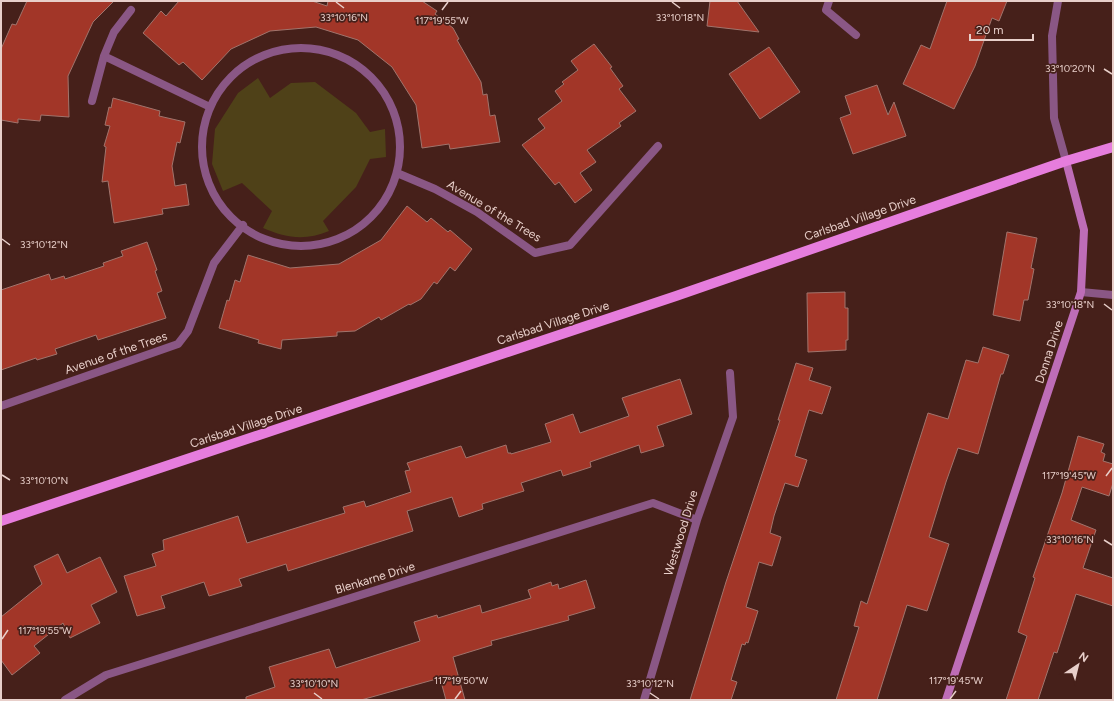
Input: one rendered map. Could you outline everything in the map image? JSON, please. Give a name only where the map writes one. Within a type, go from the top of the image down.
[{"type":"main road","name":"Carlsbad Village Drive","points":[[1,521],[676,296],[1066,161],[1113,147]]},
{"type":"street","points":[[828,1],[826,10],[856,36]]},
{"type":"street","name":"Donna Drive","points":[[946,700],[1081,292],[1084,230],[1054,118],[1052,36],[1058,1]]},
{"type":"street","points":[[92,101],[104,56],[114,32],[131,10]]},
{"type":"street","points":[[300,48],[321,50],[349,61],[370,77],[387,97],[397,124],[400,148],[397,173],[389,193],[380,207],[368,220],[355,230],[333,241],[312,246],[286,245],[265,239],[243,225],[225,210],[212,189],[205,169],[202,145],[205,122],[210,107],[220,91],[234,74],[250,62],[265,55],[283,50],[300,48]]},
{"type":"street","points":[[104,56],[210,107]]},
{"type":"street","name":"Avenue of the Trees","points":[[397,173],[435,189],[477,212],[535,253],[570,245],[658,146]]},
{"type":"street","name":"Avenue of the Trees","points":[[1,406],[168,349],[178,344],[188,330],[214,263],[243,225]]},
{"type":"street","points":[[1081,292],[1113,295]]},
{"type":"street","name":"Westwood Drive","points":[[644,700],[697,520],[733,417],[730,373]]},
{"type":"street","name":"Blenkarne Drive","points":[[65,700],[106,675],[653,503],[697,520]]},
{"type":"shaded area","points":[[258,78],[270,98],[291,83],[315,82],[356,113],[370,132],[385,129],[386,157],[370,159],[356,187],[323,221],[329,231],[312,236],[296,237],[280,234],[263,228],[272,211],[242,183],[223,191],[212,164],[215,129],[238,93]]},
{"type":"building","points":[[27,1],[114,1],[93,22],[68,76],[69,117],[41,115],[40,121],[18,119],[18,123],[1,120],[1,49],[12,24],[16,25]]},
{"type":"building","points":[[179,1],[312,1],[327,6],[328,1],[422,1],[437,11],[435,14],[453,28],[459,39],[457,40],[481,82],[483,95],[487,94],[490,116],[495,115],[500,142],[450,149],[449,144],[422,148],[416,105],[392,67],[358,40],[316,27],[270,31],[231,49],[202,80],[183,62],[179,65],[143,33],[161,11],[166,16]]},
{"type":"building","points":[[710,1],[737,1],[759,32],[707,26]]},
{"type":"building","points":[[947,1],[1007,1],[999,21],[992,18],[975,66],[954,109],[903,84],[921,45],[930,49]]},
{"type":"building","points":[[594,44],[612,67],[610,68],[623,86],[619,89],[636,111],[619,123],[621,126],[587,150],[596,162],[580,173],[592,190],[575,203],[559,182],[555,185],[522,145],[545,128],[538,119],[562,101],[555,91],[564,84],[562,82],[578,70],[571,61]]},
{"type":"building","points":[[769,47],[800,92],[760,119],[729,74]]},
{"type":"building","points":[[877,85],[888,115],[894,102],[906,136],[853,154],[840,118],[851,114],[845,96]]},
{"type":"building","points":[[113,98],[160,111],[159,116],[185,122],[180,143],[177,142],[172,166],[175,186],[186,184],[189,205],[162,209],[163,214],[114,223],[108,181],[102,182],[106,147],[104,146],[110,126],[105,125],[109,107],[111,108]]},
{"type":"building","points":[[407,206],[427,222],[431,218],[448,232],[450,230],[472,249],[455,271],[450,267],[437,284],[434,282],[421,299],[381,320],[379,317],[355,331],[337,332],[337,336],[282,340],[281,349],[258,343],[259,340],[219,328],[227,300],[229,301],[235,280],[240,282],[248,255],[290,268],[339,264],[381,240]]},
{"type":"building","points":[[1007,232],[1037,238],[1031,268],[1034,269],[1028,300],[1024,300],[1020,321],[993,315]]},
{"type":"building","points":[[147,242],[157,270],[155,271],[162,291],[157,293],[166,318],[98,340],[96,335],[55,349],[57,354],[37,360],[36,358],[1,370],[1,290],[49,274],[51,280],[64,276],[65,279],[104,266],[103,263],[123,256],[121,251]]},
{"type":"building","points":[[845,292],[845,308],[848,308],[848,340],[846,340],[846,350],[808,352],[807,293]]},
{"type":"building","points":[[983,347],[1009,355],[1003,374],[1001,374],[978,454],[958,448],[946,482],[929,537],[949,544],[927,611],[907,605],[877,700],[836,700],[859,627],[854,626],[861,601],[867,604],[928,413],[948,419],[966,360],[978,363]]},
{"type":"building","points":[[796,363],[813,368],[809,380],[831,387],[822,414],[809,410],[795,456],[807,460],[798,487],[785,483],[774,516],[770,533],[781,537],[772,566],[759,562],[746,607],[758,611],[748,643],[746,642],[745,645],[742,644],[731,680],[737,682],[731,700],[690,700],[726,582],[780,420],[778,420]]},
{"type":"building","points":[[680,379],[692,414],[657,426],[664,446],[641,453],[639,445],[590,462],[591,467],[563,476],[561,470],[521,483],[524,491],[482,504],[483,509],[459,517],[452,497],[407,511],[413,531],[288,571],[286,564],[239,579],[242,586],[209,596],[204,582],[161,596],[165,608],[137,616],[124,576],[156,566],[152,554],[164,550],[163,540],[238,516],[247,543],[345,513],[343,507],[364,501],[366,507],[411,492],[405,471],[410,470],[407,463],[461,446],[466,458],[506,445],[508,453],[511,454],[551,442],[545,424],[573,414],[580,433],[629,416],[622,398]]},
{"type":"building","points":[[1078,436],[1104,444],[1101,452],[1105,454],[1103,461],[1113,464],[1113,483],[1109,496],[1082,487],[1071,520],[1096,530],[1083,568],[1113,578],[1113,606],[1076,594],[1057,653],[1054,652],[1038,700],[1006,700],[1027,636],[1018,632],[1035,578],[1033,577],[1062,493]]},
{"type":"building","points":[[58,554],[67,573],[100,557],[117,592],[91,605],[100,623],[70,638],[63,623],[34,646],[40,653],[12,675],[1,660],[1,617],[42,584],[34,566]]},
{"type":"building","points":[[586,580],[595,608],[568,616],[569,620],[491,641],[492,645],[453,657],[465,700],[446,700],[440,678],[361,700],[246,700],[246,697],[275,687],[269,667],[329,649],[336,668],[420,641],[414,622],[437,615],[438,618],[480,605],[482,613],[531,598],[528,590],[551,582],[552,586],[558,584],[559,589]]}]
